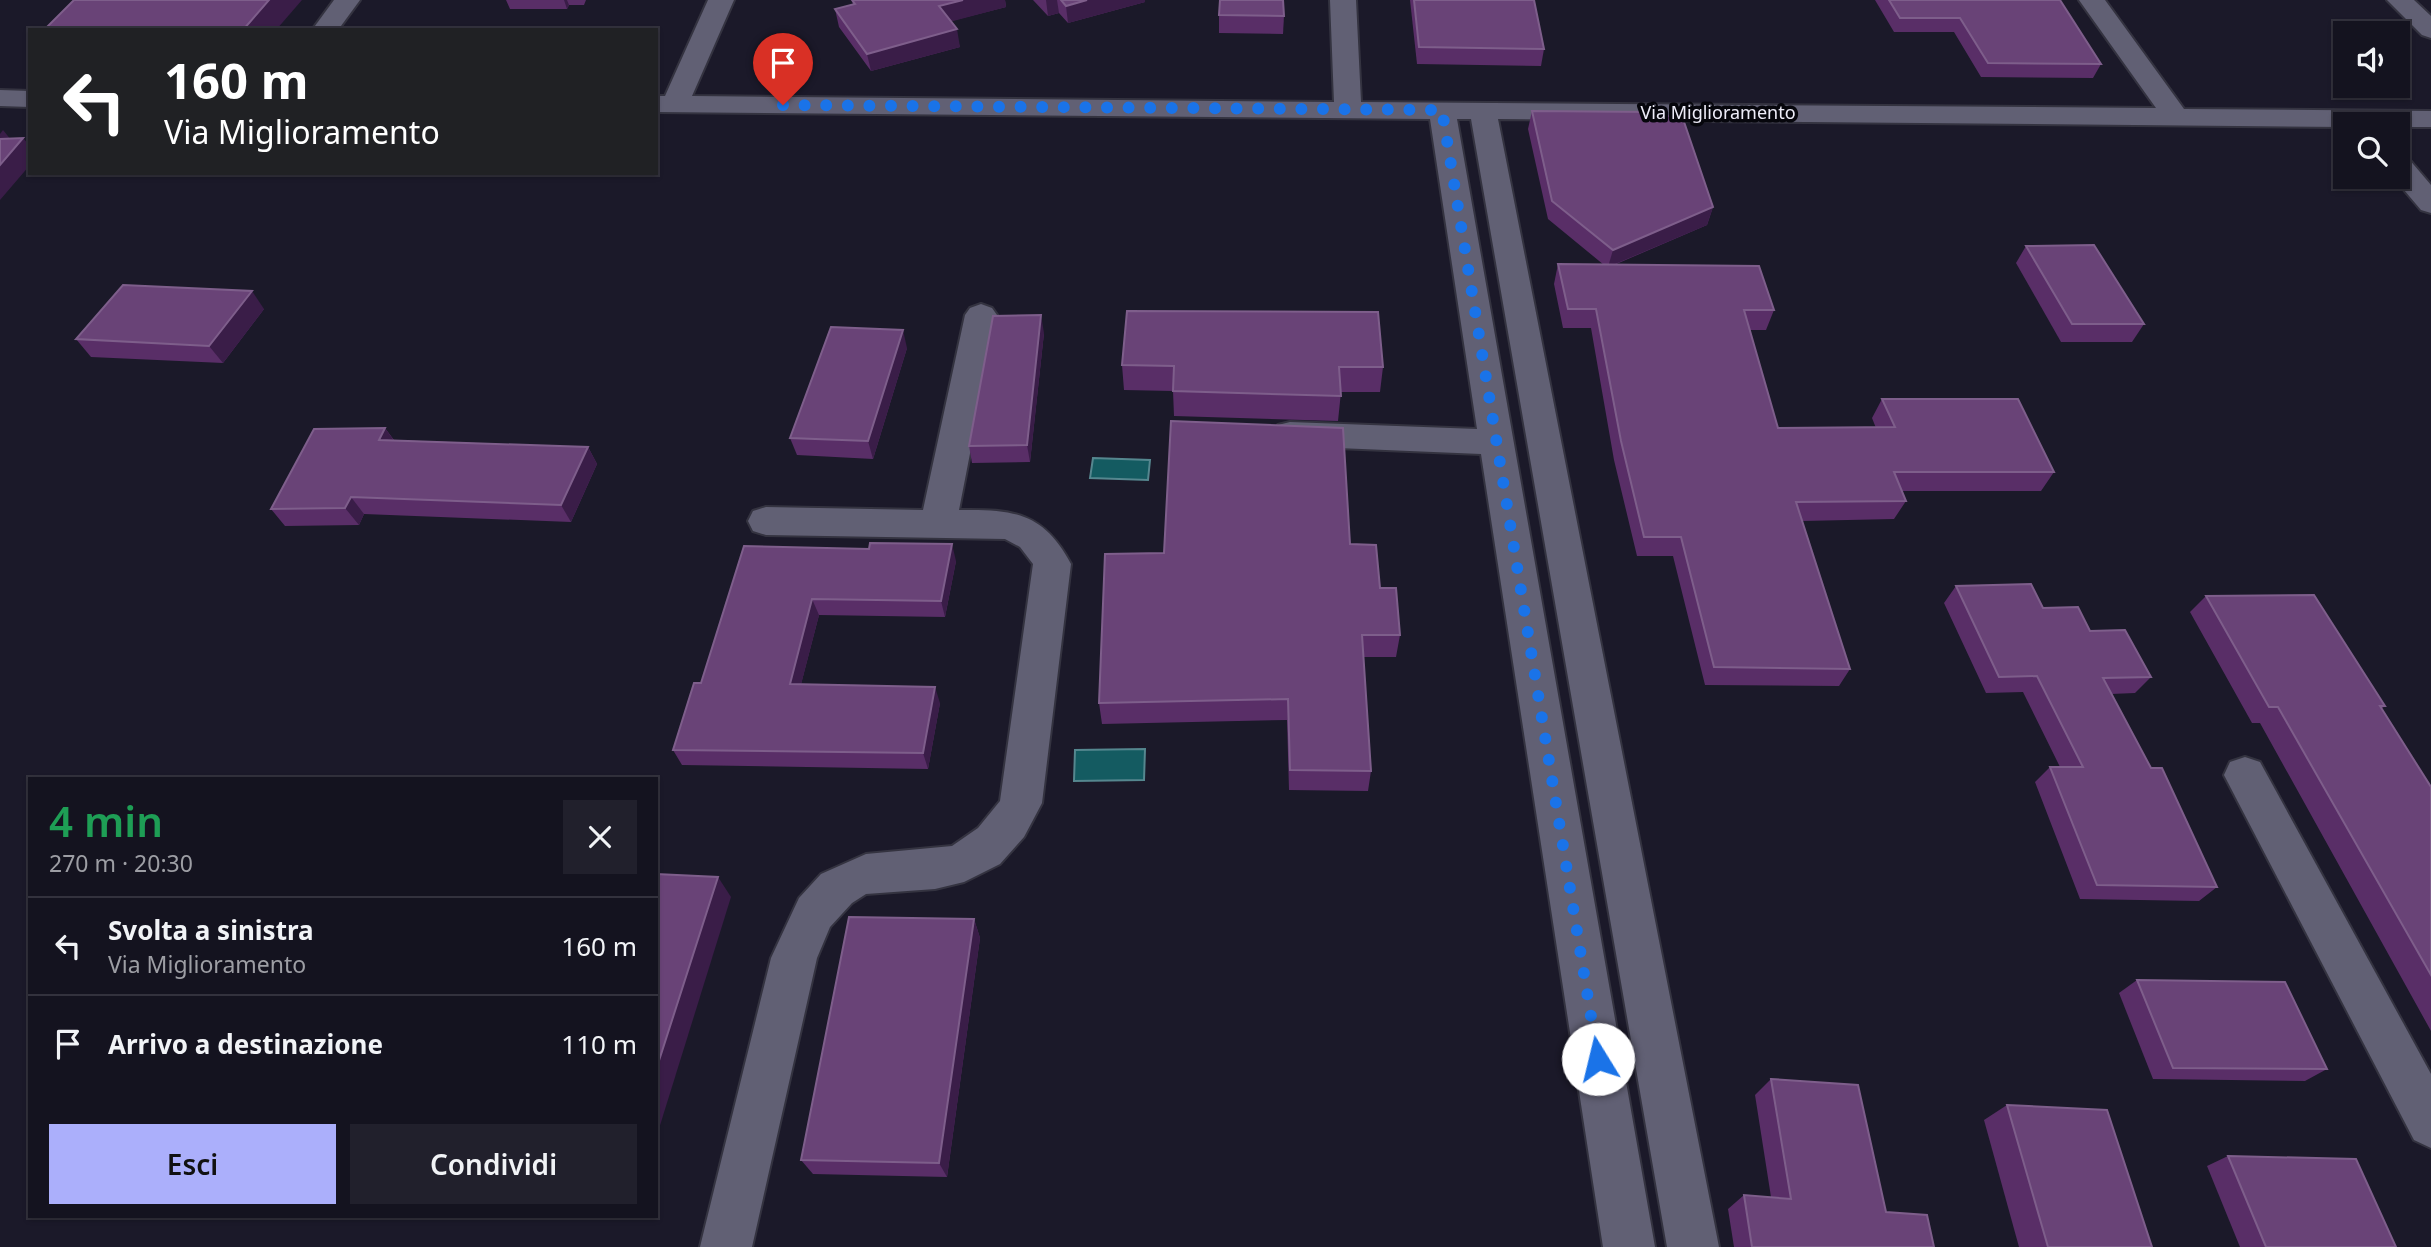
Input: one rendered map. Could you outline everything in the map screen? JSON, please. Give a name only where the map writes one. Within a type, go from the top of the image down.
[{"type":"street","points":[[326,28],[347,0]]},
{"type":"street","points":[[666,104],[722,0]]},
{"type":"street","points":[[1343,0],[1348,110]]},
{"type":"street","points":[[2092,0],[2176,117]]},
{"type":"street","points":[[2400,0],[2431,30]]},
{"type":"street","points":[[0,98],[28,99]]},
{"type":"street","name":"Via Miglioramento","points":[[666,104],[2333,120]]},
{"type":"street","points":[[1442,110],[1629,1247]]},
{"type":"street","points":[[1484,111],[1489,152],[1693,1247]]},
{"type":"street","name":"Via Miglioramento","points":[[2410,120],[2431,119]]},
{"type":"street","points":[[2410,179],[2431,204]]},
{"type":"street","points":[[938,524],[981,315]]},
{"type":"street","points":[[1259,433],[1496,442]]},
{"type":"street","points":[[726,1247],[794,958],[811,914],[832,891],[871,873],[936,870],[972,858],[1004,833],[1021,803],[1052,564],[1039,539],[1026,531],[992,525],[766,522]]},
{"type":"street","points":[[2245,775],[2431,1123]]},
{"type":"shaded area","points":[[1093,458],[1150,460],[1148,480],[1090,478]]},
{"type":"shaded area","points":[[1145,749],[1144,780],[1074,781],[1075,750]]},
{"type":"building","points":[[74,0],[269,0],[245,28],[46,28]]},
{"type":"building","points":[[852,0],[963,0],[939,6],[957,29],[867,54],[835,9],[855,4]]},
{"type":"building","points":[[1061,0],[1087,0],[1066,6]]},
{"type":"building","points":[[1220,0],[1283,0],[1284,16],[1219,15]]},
{"type":"building","points":[[1414,0],[1534,0],[1544,49],[1419,47]]},
{"type":"building","points":[[1889,0],[2060,0],[2101,64],[1988,63],[1960,18],[1900,18]]},
{"type":"building","points":[[1532,111],[1653,112],[1654,116],[1682,116],[1713,207],[1613,250],[1552,201]]},
{"type":"building","points":[[23,138],[0,165],[0,139]]},
{"type":"building","points":[[2094,245],[2144,324],[2072,324],[2026,246]]},
{"type":"building","points":[[1558,264],[1759,266],[1774,310],[1744,310],[1778,428],[1895,427],[1882,399],[2018,399],[2054,472],[1894,472],[1906,501],[1796,502],[1850,669],[1714,667],[1681,537],[1644,537],[1621,441],[1596,309],[1568,309]]},
{"type":"building","points":[[123,285],[252,291],[209,346],[76,339]]},
{"type":"building","points":[[1127,311],[1378,312],[1383,367],[1339,367],[1341,396],[1173,391],[1174,366],[1122,365]]},
{"type":"building","points":[[1041,315],[1027,445],[969,446],[993,316]]},
{"type":"building","points":[[831,327],[903,330],[868,441],[790,438]]},
{"type":"building","points":[[1171,421],[1343,428],[1350,544],[1376,545],[1380,588],[1396,588],[1400,635],[1362,635],[1371,771],[1290,770],[1288,699],[1099,703],[1105,554],[1164,553]]},
{"type":"building","points":[[385,428],[379,440],[588,447],[561,505],[351,497],[345,508],[271,509],[314,429]]},
{"type":"building","points":[[870,543],[952,544],[941,601],[812,599],[790,684],[935,687],[923,753],[673,750],[694,683],[701,683],[744,546],[869,549]]},
{"type":"building","points":[[2031,584],[2043,608],[2078,607],[2090,631],[2125,630],[2151,677],[2103,678],[2151,768],[2162,768],[2217,887],[2097,885],[2050,767],[2083,767],[2037,676],[1999,677],[1956,586]]},
{"type":"building","points":[[2314,595],[2385,706],[2380,706],[2431,787],[2431,975],[2278,707],[2269,707],[2206,596]]},
{"type":"building","points":[[658,874],[718,877],[658,1064]]},
{"type":"building","points":[[849,917],[974,919],[939,1163],[801,1160]]},
{"type":"building","points":[[2137,980],[2285,982],[2327,1069],[2173,1068]]},
{"type":"building","points":[[1771,1079],[1858,1085],[1886,1212],[1927,1215],[1934,1247],[1752,1247],[1744,1195],[1791,1199]]},
{"type":"building","points":[[2007,1105],[2107,1110],[2152,1247],[2048,1247]]},
{"type":"building","points":[[2228,1156],[2356,1159],[2396,1247],[2266,1247]]},
{"type":"route","points":[[783,105],[1442,110],[1598,1059]]}]
